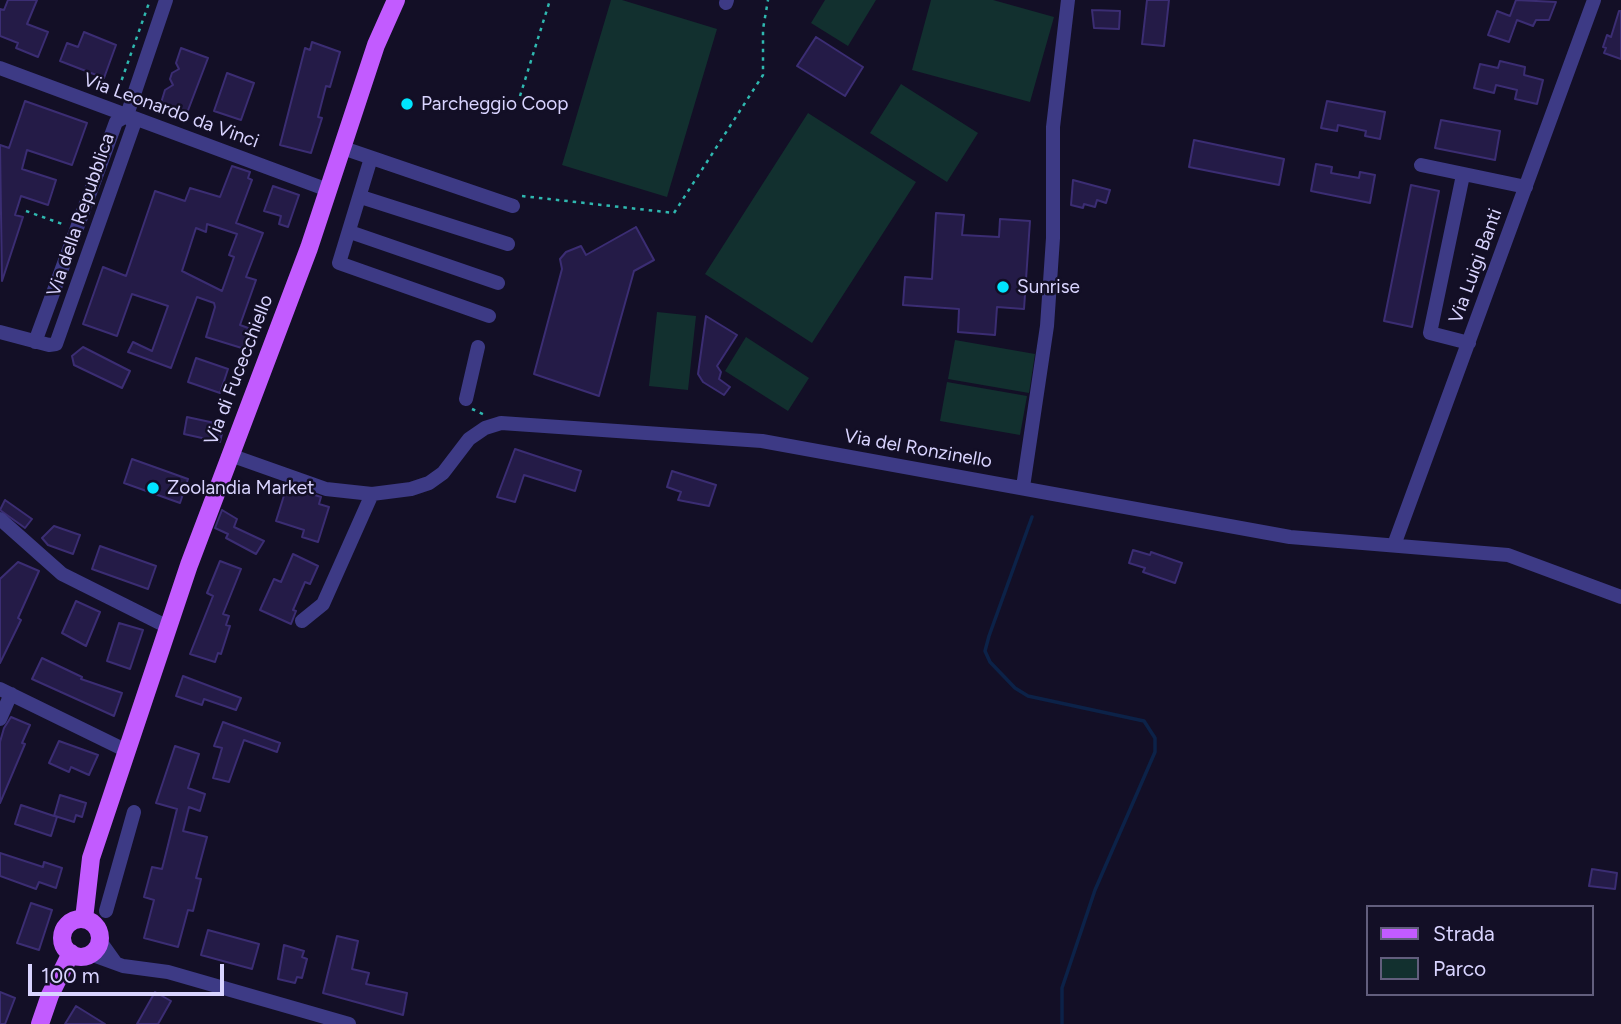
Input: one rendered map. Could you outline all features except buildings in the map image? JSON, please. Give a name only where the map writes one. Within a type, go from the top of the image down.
[{"type":"main road","name":"Via di Fucecchiello","points":[[84,919],[87,873],[169,627],[343,148],[376,45],[396,0]]},
{"type":"main road","points":[[84,919],[95,924],[95,948],[78,956],[71,953],[63,940],[64,929],[73,921],[84,919]]},
{"type":"main road","points":[[40,1024],[50,995],[71,953]]},
{"type":"street","points":[[127,115],[166,0]]},
{"type":"street","points":[[1023,487],[1047,326],[1054,127],[1068,0]]},
{"type":"street","name":"Via Luigi Banti","points":[[1394,545],[1594,0]]},
{"type":"street","name":"Via Leonardo da Vinci","points":[[0,68],[328,190]]},
{"type":"street","name":"Via della Repubblica","points":[[127,115],[134,124],[56,344],[35,342],[117,122],[127,115]]},
{"type":"street","points":[[343,148],[513,200]]},
{"type":"street","points":[[372,158],[339,263],[489,316]]},
{"type":"street","points":[[1421,165],[1526,187]]},
{"type":"street","points":[[1463,175],[1430,333],[1469,343]]},
{"type":"street","points":[[361,197],[508,244]]},
{"type":"street","points":[[350,232],[498,283]]},
{"type":"street","points":[[0,332],[35,342]]},
{"type":"street","points":[[466,399],[478,347]]},
{"type":"street","points":[[230,455],[326,489],[372,494],[411,489],[429,483],[443,473],[469,439],[485,428],[501,423]]},
{"type":"street","name":"Via del Ronzinello","points":[[501,423],[762,441],[1290,537],[1508,555],[1621,597]]},
{"type":"street","points":[[302,621],[323,604],[372,494]]},
{"type":"street","points":[[0,519],[62,574],[169,627]]},
{"type":"street","points":[[0,719],[5,692],[127,751]]},
{"type":"street","points":[[106,911],[134,812]]},
{"type":"street","points":[[87,873],[114,881]]},
{"type":"street","points":[[95,948],[116,964],[168,972],[349,1024]]},
{"type":"path","points":[[520,96],[550,0]]},
{"type":"path","points":[[513,200],[674,213],[763,75],[763,29],[768,0]]},
{"type":"path","points":[[26,211],[69,226]]},
{"type":"path","points":[[466,399],[469,408],[501,423]]},
{"type":"green space","points":[[611,0],[622,0],[717,29],[667,197],[562,165]]},
{"type":"green space","points":[[825,0],[876,0],[848,46],[811,23]]},
{"type":"green space","points":[[931,0],[993,0],[1054,17],[1030,102],[912,70]]},
{"type":"green space","points":[[901,84],[978,133],[947,182],[870,133]]},
{"type":"green space","points":[[808,113],[916,182],[812,343],[705,274]]},
{"type":"green space","points":[[657,312],[696,316],[688,390],[649,386]]},
{"type":"green space","points":[[746,337],[809,378],[788,411],[725,371]]},
{"type":"green space","points":[[955,340],[1035,354],[1029,393],[948,379]]},
{"type":"green space","points":[[947,382],[1027,396],[1020,435],[940,421]]},
{"type":"waterway","points":[[1032,517],[989,636],[985,651],[990,662],[1015,688],[1028,696],[1144,721],[1155,738],[1155,752],[1095,890],[1062,988],[1062,1024]]},
{"type":"place","name":"Parcheggio Coop","points":[[407,104]]},
{"type":"place","name":"Sunrise","points":[[1003,287]]},
{"type":"place","name":"Zoolandia Market","points":[[153,488]]}]
